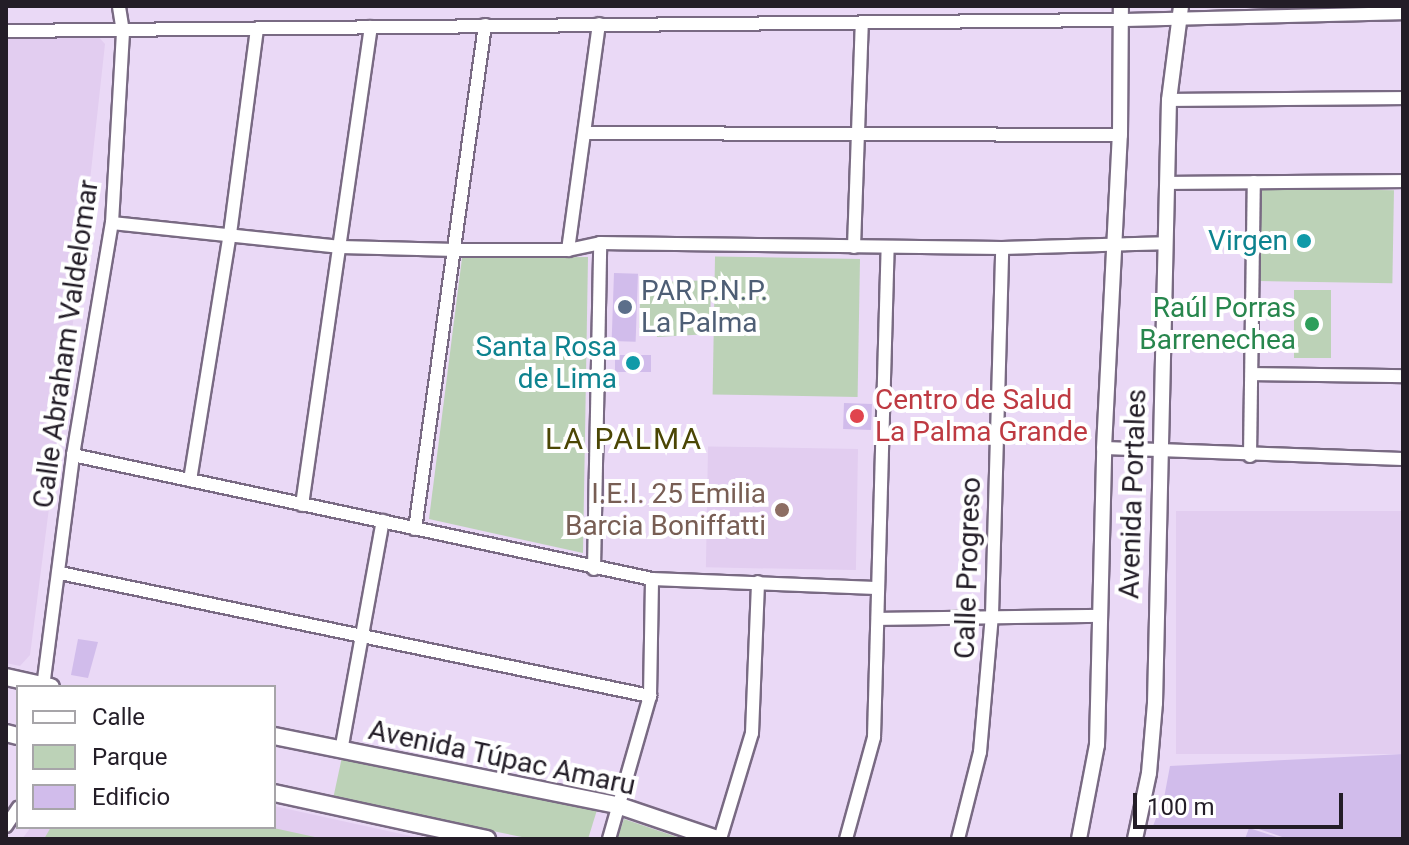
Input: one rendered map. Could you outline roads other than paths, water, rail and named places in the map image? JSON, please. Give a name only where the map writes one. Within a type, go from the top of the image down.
[{"type":"main road","points":[[6,677],[42,685]]},
{"type":"main road","name":"Avenida Túpac Amaru","points":[[276,736],[617,805],[718,839]]},
{"type":"main road","points":[[276,793],[487,839]]},
{"type":"street","name":"Calle Abraham Valdelomar","points":[[46,685],[73,455],[112,223],[123,32],[119,6]]},
{"type":"street","points":[[6,31],[862,22],[1180,11],[1403,13]]},
{"type":"street","name":"Avenida Portales","points":[[1135,839],[1149,773],[1155,703],[1169,100],[1180,11]]},
{"type":"street","name":"Avenida Portales","points":[[1079,839],[1097,745],[1104,448],[1120,135],[1121,13]]},
{"type":"street","points":[[854,247],[862,22]]},
{"type":"street","points":[[568,250],[599,24]]},
{"type":"street","points":[[415,529],[432,387],[456,250],[485,25]]},
{"type":"street","points":[[302,505],[371,27]]},
{"type":"street","points":[[190,480],[230,234],[257,29]]},
{"type":"street","points":[[1169,100],[1403,98]]},
{"type":"street","points":[[585,133],[1120,135]]},
{"type":"street","points":[[1167,183],[1403,181]]},
{"type":"street","points":[[1250,456],[1254,374],[1254,182]]},
{"type":"street","points":[[112,223],[341,247],[456,250],[568,250],[600,243],[888,248],[1166,243]]},
{"type":"street","points":[[594,569],[600,243]]},
{"type":"street","points":[[846,839],[874,737],[888,248]]},
{"type":"street","name":"Calle Progreso","points":[[958,839],[980,752],[992,615],[1002,248]]},
{"type":"street","points":[[1254,374],[1403,376]]},
{"type":"street","points":[[1104,448],[1250,456],[1403,459]]},
{"type":"street","points":[[73,455],[652,579],[876,588]]},
{"type":"street","points":[[341,751],[383,521]]},
{"type":"street","points":[[60,573],[650,696]]},
{"type":"street","points":[[609,839],[650,696],[652,579]]},
{"type":"street","points":[[718,839],[752,733],[758,582]]},
{"type":"street","points":[[878,619],[992,615],[1099,616]]},
{"type":"place","name":"Virgen","points":[[1304,241]]},
{"type":"place","name":"PAR P.N.P. La Palma","points":[[625,307]]},
{"type":"place","name":"Raúl Porras Barrenechea","points":[[1312,324]]},
{"type":"place","name":"Santa Rosa de Lima","points":[[633,363]]},
{"type":"place","name":"Centro de Salud La Palma Grande","points":[[857,416]]},
{"type":"place","name":"I.E.I. 25 Emilia Barcia Boniffatti","points":[[782,510]]},
{"type":"district","name":"LA PALMA","points":[[624,439]]}]
